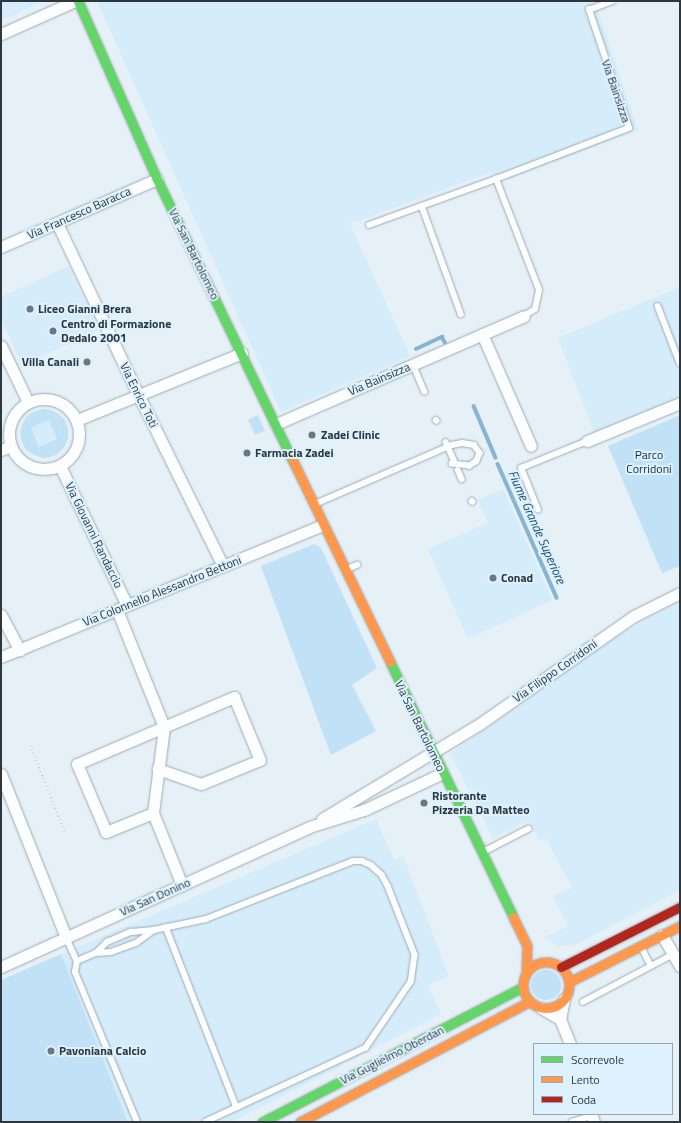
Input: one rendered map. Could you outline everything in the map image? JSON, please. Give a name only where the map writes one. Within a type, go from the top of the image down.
[{"type":"street","points":[[1,34],[76,1]]},
{"type":"street","name":"Via San Bartolomeo","points":[[76,1],[157,179],[481,853],[527,946],[547,962]]},
{"type":"street","name":"Via Francesco Baracca","points":[[1,247],[157,179]]},
{"type":"street","name":"Via Enrico Toti","points":[[57,223],[138,394],[223,566]]},
{"type":"street","name":"Via Bainsizza","points":[[276,424],[524,316]]},
{"type":"street","points":[[482,334],[531,446]]},
{"type":"street","points":[[1,346],[28,402]]},
{"type":"street","points":[[77,420],[138,394],[242,354]]},
{"type":"street","points":[[39,399],[58,401],[69,408],[77,420],[80,430],[76,451],[69,460],[60,466],[49,469],[37,469],[26,464],[6,448],[12,418],[18,410],[28,402],[39,399]]},
{"type":"street","points":[[586,441],[680,403]]},
{"type":"street","name":"Via Giovanni Randaccio","points":[[60,466],[127,605]]},
{"type":"street","name":"Via Colonnello Alessandro Bettoni","points":[[1,657],[323,525]]},
{"type":"street","name":"Via Filippo Corridoni","points":[[433,753],[481,723],[634,616],[680,593]]},
{"type":"street","points":[[116,610],[164,727],[153,813],[182,884]]},
{"type":"street","points":[[1,615],[20,650]]},
{"type":"street","points":[[153,813],[106,832],[77,764],[234,697],[260,760],[200,784],[158,768]]},
{"type":"street","name":"Via San Donino","points":[[309,827],[357,796],[433,753]]},
{"type":"street","name":"Via San Donino","points":[[1,967],[309,827],[364,810],[443,773]]},
{"type":"street","points":[[1,774],[4,789],[66,937]]},
{"type":"street","points":[[561,967],[680,907]]},
{"type":"street","points":[[569,982],[680,926]]},
{"type":"street","points":[[662,935],[680,966]]},
{"type":"street","name":"Via San Bartolomeo","points":[[526,972],[527,946]]},
{"type":"street","points":[[560,1019],[529,1002],[522,987],[526,972],[535,964],[547,962],[561,967],[566,974],[569,982],[569,988],[564,999],[560,1019],[570,1043]]},
{"type":"street","name":"Via Guglielmo Oberdan","points":[[262,1122],[522,987]]},
{"type":"street","points":[[541,1008],[554,1007],[564,999]]},
{"type":"street","name":"Via Guglielmo Oberdan","points":[[300,1122],[529,1002]]},
{"type":"lane","name":"Via Bainsizza","points":[[369,225],[478,186],[629,128],[589,10],[612,1]]},
{"type":"lane","name":"Via Bainsizza","points":[[496,179],[539,290],[535,309],[524,316]]},
{"type":"lane","points":[[422,206],[461,314]]},
{"type":"lane","points":[[658,306],[680,363]]},
{"type":"lane","points":[[414,364],[425,392]]},
{"type":"lane","points":[[538,510],[521,468],[586,441]]},
{"type":"lane","points":[[314,505],[447,444],[462,443],[474,445],[480,453],[477,461],[470,466],[453,462],[447,444]]},
{"type":"lane","points":[[458,470],[462,479]]},
{"type":"lane","points":[[345,570],[357,564]]},
{"type":"lane","points":[[481,853],[528,829]]},
{"type":"lane","points":[[96,953],[107,942],[130,932],[154,930],[206,919],[358,861],[371,865],[382,875],[415,955],[411,982],[366,1048],[206,1122]]},
{"type":"lane","points":[[166,927],[237,1108]]},
{"type":"lane","points":[[77,961],[96,953],[111,952],[136,943],[154,930]]},
{"type":"lane","points":[[66,937],[77,961],[75,972],[137,1122]]},
{"type":"lane","points":[[641,946],[651,966]]},
{"type":"lane","points":[[582,1002],[668,957]]},
{"type":"lane","points":[[572,1122],[592,1117]]},
{"type":"path","points":[[52,426],[65,420]]},
{"type":"path","points":[[392,466],[395,474]]},
{"type":"path","points":[[30,744],[64,833]]},
{"type":"shaded area","points":[[1,1],[44,1],[1,21]]},
{"type":"shaded area","points":[[97,1],[595,1],[638,130],[507,180],[491,172],[350,224],[410,356],[281,412]]},
{"type":"shaded area","points":[[69,266],[98,330],[23,365],[1,320],[1,297]]},
{"type":"shaded area","points":[[680,287],[680,398],[594,432],[558,338]]},
{"type":"shaded area","points":[[49,420],[57,439],[39,447],[31,428]]},
{"type":"shaded area","name":"Conad","points":[[503,489],[552,600],[468,639],[428,549],[488,523],[478,500]]},
{"type":"shaded area","points":[[680,602],[680,890],[575,945],[559,946],[543,938],[568,926],[553,896],[572,888],[546,838],[539,841],[529,820],[493,838],[450,753],[524,703],[604,644],[650,617]]},
{"type":"shaded area","points":[[376,819],[394,860],[403,856],[449,976],[428,985],[441,1014],[232,1122],[128,1122],[61,954]]},
{"type":"green space","points":[[42,409],[51,410],[59,414],[65,420],[68,429],[68,438],[65,446],[59,453],[51,457],[42,458],[26,450],[20,434],[26,417],[33,412]],"holes":[[[49,420],[57,439],[39,447],[31,428]]]},
{"type":"green space","points":[[258,415],[265,430],[255,435],[248,420]]},
{"type":"green space","name":"Parco Corridoni","points":[[680,415],[680,566],[662,573],[608,446]]},
{"type":"green space","points":[[314,544],[321,548],[377,668],[352,685],[376,731],[331,755],[261,566]]},
{"type":"green space","name":"Pavoniana Calcio","points":[[61,954],[128,1122],[1,1122],[1,980]]},
{"type":"green space","points":[[546,970],[557,974],[561,985],[557,996],[546,1000],[535,996],[531,985],[535,974]]},
{"type":"waterway","name":"Fiume Grande Superiore","points":[[416,349],[442,337],[445,342]]},
{"type":"waterway","name":"Fiume Grande Superiore","points":[[474,406],[496,458]]},
{"type":"waterway","name":"Fiume Grande Superiore","points":[[498,464],[557,598]]},
{"type":"traffic: fast","points":[[78,1],[157,179],[293,461]]},
{"type":"traffic: fast","points":[[390,662],[513,917]]},
{"type":"traffic: fast","points":[[262,1122],[522,987]]},
{"type":"traffic: slow","points":[[293,461],[390,662]]},
{"type":"traffic: slow","points":[[513,917],[527,946],[526,973]]},
{"type":"traffic: slow","points":[[569,982],[680,926]]},
{"type":"traffic: slow","points":[[541,962],[551,962],[559,966],[565,972],[569,980],[569,985],[569,990],[565,998],[559,1004],[551,1008],[541,1008],[533,1004],[527,998],[523,990],[523,980],[527,972],[533,966],[541,962]]},
{"type":"traffic: slow","points":[[300,1122],[529,1002]]},
{"type":"traffic: jam","points":[[561,967],[680,907]]},
{"type":"place","name":"Liceo Gianni Brera","points":[[30,309]]},
{"type":"place","name":"Centro di Formazione Dedalo 2001","points":[[53,331]]},
{"type":"place","name":"Villa Canali","points":[[87,362]]},
{"type":"place","name":"Zadei Clinic","points":[[312,435]]},
{"type":"place","name":"Farmacia Zadei","points":[[247,453]]},
{"type":"place","name":"Conad","points":[[493,578]]},
{"type":"place","name":"Ristorante Pizzeria Da Matteo","points":[[424,803]]},
{"type":"place","name":"Pavoniana Calcio","points":[[51,1051]]}]
